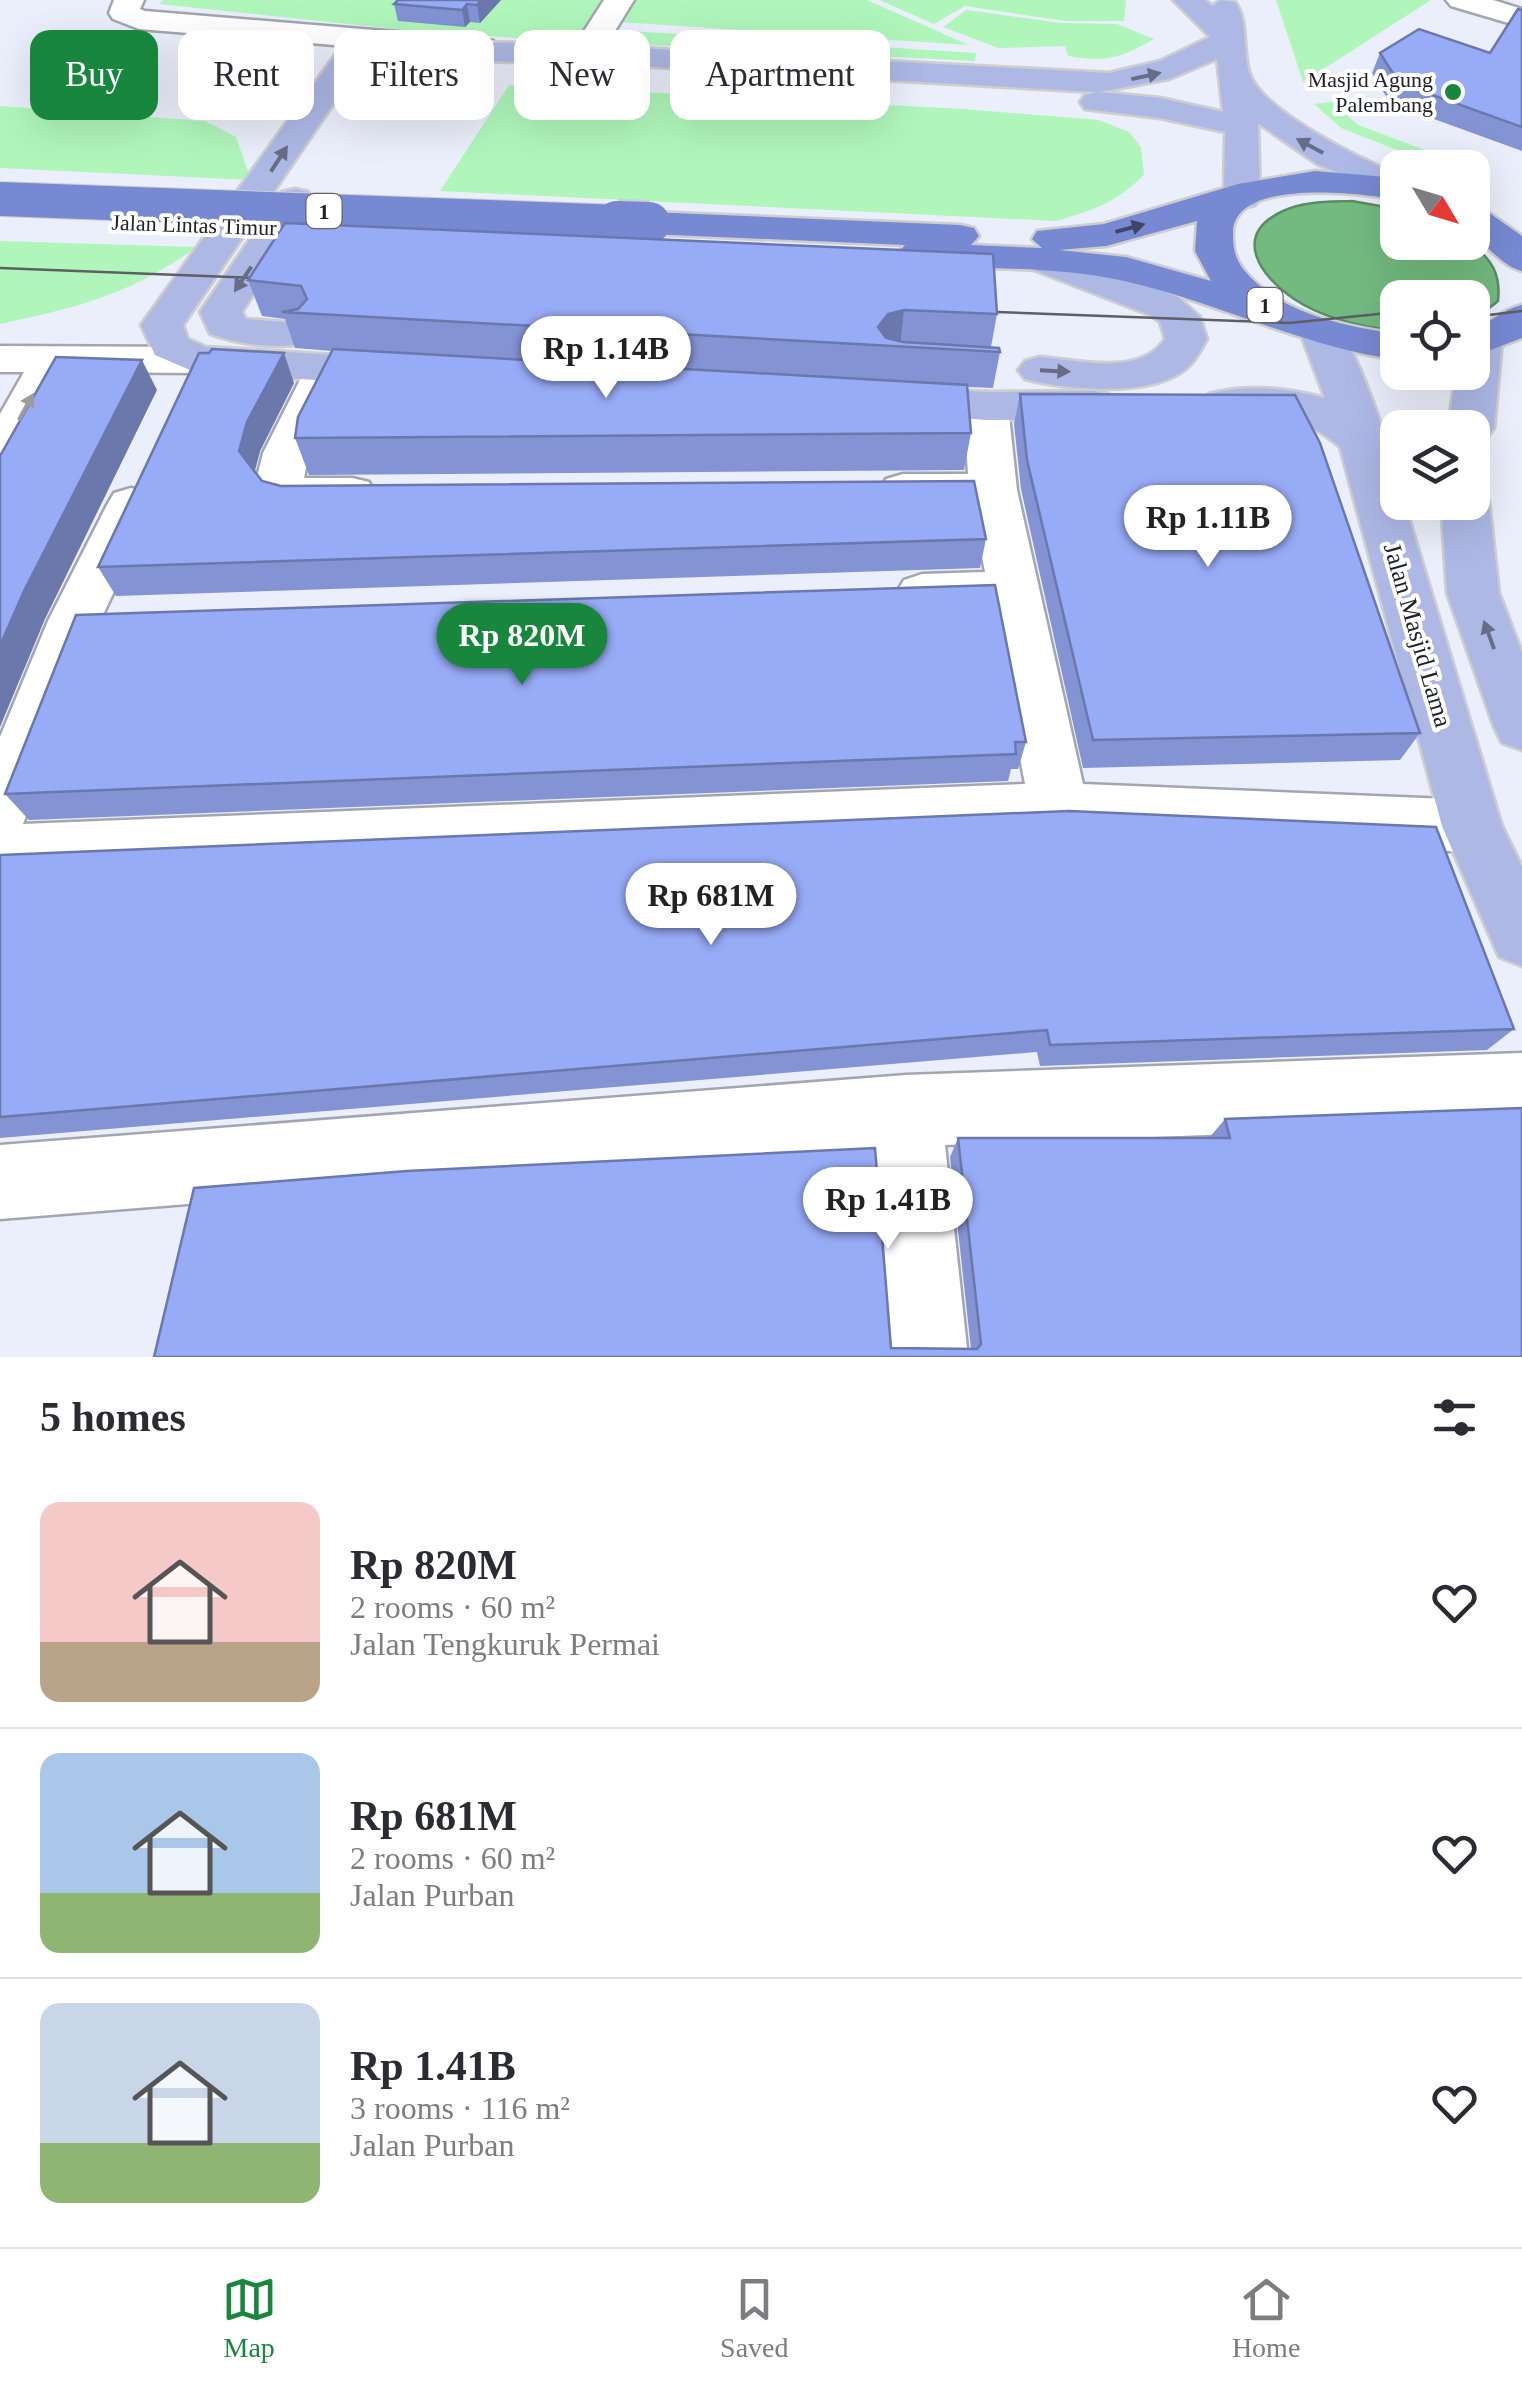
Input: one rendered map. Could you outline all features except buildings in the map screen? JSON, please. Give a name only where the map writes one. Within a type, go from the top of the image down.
[{"type":"highway","name":"1","points":[[1380,186],[1294,180],[1242,197],[1223,212],[1214,230],[1214,251],[1226,273],[1249,295],[1320,332],[1380,344]]},
{"type":"highway","name":"Jalan Lintas Timur","points":[[0,218],[1044,240],[1106,235],[1242,197]]},
{"type":"highway","name":"Jalan Lintas Timur","points":[[0,198],[646,233],[1043,260],[1139,272],[1281,315]]},
{"type":"highway","points":[[1490,224],[1522,234]]},
{"type":"highway","points":[[1490,229],[1522,259]]},
{"type":"main road","points":[[1188,0],[1230,38]]},
{"type":"main road","points":[[1224,0],[1242,126],[1242,197]]},
{"type":"main road","points":[[890,78],[1108,83],[1156,76],[1199,58],[1230,38]]},
{"type":"main road","points":[[342,131],[375,82],[395,69],[413,64],[670,73]]},
{"type":"main road","name":"1","points":[[1236,81],[1261,110],[1293,137],[1380,179]]},
{"type":"main road","points":[[890,86],[1112,102],[1242,126]]},
{"type":"main road","points":[[334,87],[178,363],[448,375]]},
{"type":"main road","points":[[320,164],[221,312],[226,325],[241,331],[420,340]]},
{"type":"main road","points":[[1490,228],[1522,246]]},
{"type":"main road","points":[[1043,260],[1122,287],[1179,316],[1186,339],[1156,388]]},
{"type":"main road","points":[[1478,410],[1502,330]]},
{"type":"main road","name":"Jalan Masjid Lama","points":[[1320,332],[1380,505]]},
{"type":"main road","points":[[846,398],[992,387],[1156,388],[1309,405],[1338,420],[1360,440]]},
{"type":"main road","name":"Jalan Masjid Lama","points":[[1385,520],[1472,826],[1522,936]]},
{"type":"main road","points":[[1467,520],[1474,593],[1522,727]]},
{"type":"street","points":[[600,30],[619,0]]},
{"type":"street","points":[[1461,0],[1522,18]]},
{"type":"street","points":[[134,10],[334,34]]},
{"type":"street","points":[[344,30],[364,12]]},
{"type":"street","points":[[0,359],[178,363]]},
{"type":"street","points":[[0,453],[70,360]]},
{"type":"street","points":[[328,368],[286,453],[280,482],[293,495],[390,494]]},
{"type":"street","points":[[992,387],[993,490],[1059,808]]},
{"type":"street","points":[[0,810],[74,621],[153,456]]},
{"type":"street","points":[[857,491],[993,490]]},
{"type":"street","points":[[873,594],[1013,590]]},
{"type":"street","points":[[74,621],[134,619]]},
{"type":"street","points":[[0,852],[1059,808],[1472,826]]},
{"type":"street","points":[[0,1182],[906,1111],[1522,1088]]},
{"type":"street","points":[[906,1111],[928,1357]]},
{"type":"shaded area","points":[[163,0],[609,0],[590,30],[514,30],[514,38],[494,37],[494,30],[405,30],[159,4]]},
{"type":"shaded area","points":[[631,0],[867,0],[969,45],[890,40],[890,30],[740,30],[618,22]]},
{"type":"shaded area","points":[[879,0],[1126,0],[1124,21],[1065,21],[965,6],[934,24]]},
{"type":"shaded area","points":[[1276,0],[1431,0],[1303,82]]},
{"type":"shaded area","points":[[966,10],[1061,23],[1117,24],[1154,39],[1122,55],[1103,59],[1068,56],[1065,46],[998,48],[943,27]]},
{"type":"shaded area","points":[[650,32],[670,34],[670,46],[650,45]]},
{"type":"shaded area","points":[[890,48],[976,53],[975,61],[890,57]]},
{"type":"shaded area","points":[[509,85],[514,85],[514,120],[650,120],[650,92],[670,93],[670,120],[890,120],[890,105],[1099,120],[1129,132],[1141,147],[1144,175],[1103,204],[1056,221],[440,191],[486,120],[494,120],[494,108]]},
{"type":"shaded area","points":[[1332,102],[1358,125],[1425,150],[1397,150],[1341,128],[1314,104]]},
{"type":"shaded area","points":[[0,106],[30,108],[30,120],[158,118],[205,121],[236,137],[251,180],[0,168]]},
{"type":"shaded area","points":[[1352,201],[1380,206],[1380,260],[1488,260],[1498,283],[1498,301],[1490,307],[1490,280],[1380,280],[1380,328],[1318,312],[1294,299],[1271,279],[1256,255],[1255,243],[1267,221],[1291,208]]},
{"type":"shaded area","points":[[0,241],[197,247],[149,277],[103,297],[0,324]]},
{"type":"tram line","points":[[0,268],[279,279]]},
{"type":"tram line","points":[[968,311],[1289,323],[1380,314]]},
{"type":"tram line","points":[[1490,315],[1522,311]]},
{"type":"place","name":"Masjid Agung Palembang","points":[[1453,92]]}]
